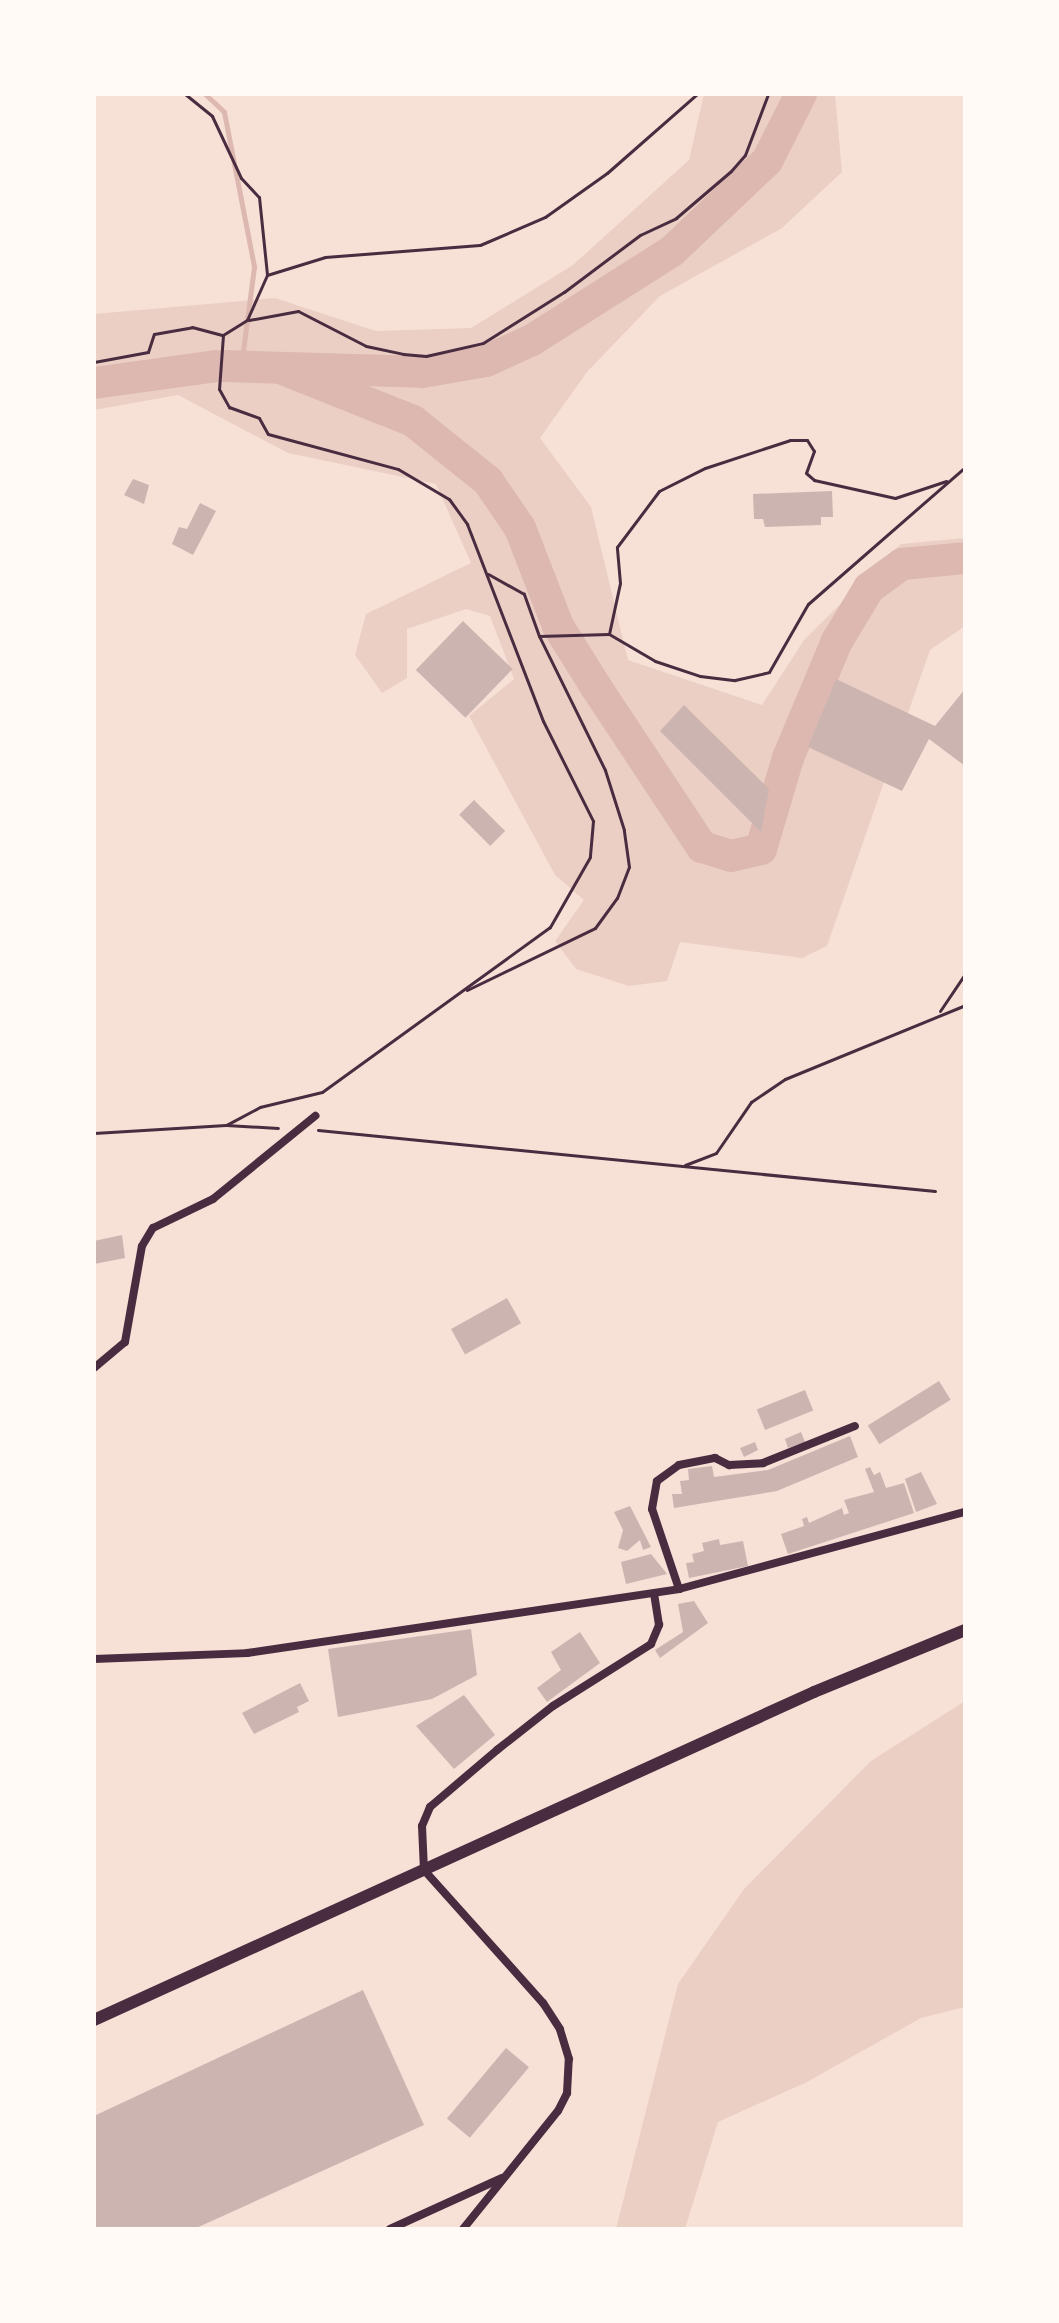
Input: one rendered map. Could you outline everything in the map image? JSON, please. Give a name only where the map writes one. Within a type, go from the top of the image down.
[{"type":"main road","points":[[94,2020],[814,1692],[965,1630]]},
{"type":"street","points":[[94,1368],[125,1342],[139,1257],[153,1228],[213,1199],[315,1116]]},
{"type":"street","points":[[679,1589],[652,1509],[657,1481],[679,1465],[715,1458],[729,1465],[763,1463],[855,1426]]},
{"type":"street","points":[[94,1659],[247,1653],[679,1589],[965,1512]]},
{"type":"street","points":[[463,2229],[567,2093],[565,2044],[543,2003],[424,1870],[419,1842],[430,1807],[553,1706],[651,1644],[659,1625],[654,1593]]},
{"type":"street","points":[[390,2229],[505,2177]]},
{"type":"path","points":[[185,94],[212,116],[241,178],[259,197],[267,275],[247,320]]},
{"type":"path","points":[[267,275],[325,257],[480,245],[545,217],[595,182],[697,94]]},
{"type":"path","points":[[94,362],[148,352],[154,334],[192,327],[223,335],[247,320],[298,311],[366,346],[403,354],[426,356],[483,343],[555,298],[640,235],[676,218],[731,171],[745,155],[768,94]]},
{"type":"path","points":[[223,335],[219,389],[229,407],[259,418],[268,434],[398,469],[423,480],[449,499],[467,524],[543,721],[589,806],[592,835],[590,857],[550,927],[322,1092],[260,1107],[226,1125]]},
{"type":"path","points":[[609,634],[620,583],[617,547],[659,491],[705,468],[790,440],[807,440],[814,451],[806,473],[814,480],[895,498],[949,480]]},
{"type":"path","points":[[539,636],[609,634],[655,661],[700,676],[735,680],[769,672],[808,604],[965,467]]},
{"type":"path","points":[[460,993],[531,963],[595,928],[617,898],[629,867],[624,830],[605,770],[539,636],[524,594],[486,573]]},
{"type":"path","points":[[940,1011],[965,974]]},
{"type":"path","points":[[682,1166],[716,1153],[751,1102],[785,1079],[862,1050],[940,1011],[965,1005]]},
{"type":"path","points":[[94,1133],[226,1125],[272,1127]]},
{"type":"path","points":[[315,1130],[935,1191]]},
{"type":"shaded area","points":[[704,94],[835,94],[842,172],[782,228],[660,296],[587,372],[540,438],[591,507],[628,660],[762,705],[804,640],[901,544],[965,538],[965,626],[930,650],[827,946],[802,958],[680,942],[667,981],[629,986],[576,969],[555,941],[584,900],[555,875],[469,716],[514,679],[490,616],[466,609],[407,629],[407,678],[382,693],[355,655],[366,614],[471,563],[436,484],[288,453],[178,395],[94,410],[94,314],[275,298],[376,331],[471,328],[573,265],[689,160]]},
{"type":"shaded area","points":[[965,1701],[965,2007],[921,2018],[807,2082],[718,2122],[685,2229],[616,2229],[678,1984],[744,1889],[871,1761]]},
{"type":"building","points":[[133,479],[149,485],[144,504],[124,495]]},
{"type":"building","points":[[832,491],[833,517],[821,517],[821,525],[765,527],[763,519],[754,519],[753,494]]},
{"type":"building","points":[[200,503],[216,511],[193,555],[172,544],[179,527],[187,529]]},
{"type":"building","points":[[463,621],[513,669],[465,718],[416,670]]},
{"type":"building","points":[[836,679],[935,726],[965,689],[965,766],[929,739],[902,791],[808,747]]},
{"type":"building","points":[[684,705],[769,789],[761,832],[660,731]]},
{"type":"building","points":[[474,800],[505,831],[490,846],[459,815]]},
{"type":"building","points":[[122,1235],[125,1258],[94,1264],[94,1241]]},
{"type":"building","points":[[507,1298],[521,1323],[465,1354],[451,1329]]},
{"type":"building","points":[[939,1381],[951,1400],[879,1444],[868,1426]]},
{"type":"building","points":[[805,1390],[813,1410],[765,1430],[757,1409]]},
{"type":"building","points":[[801,1432],[805,1442],[788,1448],[785,1439]]},
{"type":"building","points":[[850,1436],[858,1457],[777,1491],[674,1508],[672,1494],[682,1494],[680,1481],[689,1480],[688,1469],[712,1466],[714,1477],[768,1470]]},
{"type":"building","points":[[755,1442],[758,1450],[744,1457],[740,1448]]},
{"type":"building","points":[[870,1467],[874,1475],[880,1472],[886,1488],[904,1483],[914,1513],[788,1554],[781,1534],[804,1526],[802,1519],[807,1517],[809,1523],[842,1508],[844,1515],[849,1513],[844,1500],[874,1492],[865,1469]]},
{"type":"building","points":[[921,1472],[937,1504],[916,1512],[905,1479]]},
{"type":"building","points":[[630,1506],[651,1547],[643,1550],[640,1540],[627,1551],[618,1548],[623,1530],[614,1512]]},
{"type":"building","points":[[719,1539],[720,1545],[743,1541],[748,1566],[689,1578],[686,1563],[694,1562],[692,1554],[704,1551],[702,1543]]},
{"type":"building","points":[[651,1554],[667,1574],[626,1584],[621,1562]]},
{"type":"building","points":[[694,1601],[708,1623],[660,1658],[655,1650],[683,1632],[678,1604]]},
{"type":"building","points":[[471,1629],[477,1675],[432,1699],[338,1717],[328,1649]]},
{"type":"building","points":[[580,1632],[600,1663],[547,1702],[537,1688],[561,1670],[551,1652]]},
{"type":"building","points":[[300,1683],[309,1701],[297,1707],[299,1712],[254,1734],[242,1713]]},
{"type":"building","points":[[464,1695],[495,1735],[454,1769],[416,1726]]},
{"type":"building","points":[[363,1990],[424,2125],[194,2229],[94,2229],[94,2116]]},
{"type":"building","points":[[506,2048],[529,2067],[470,2138],[447,2118]]},
{"type":"waterway","points":[[205,94],[224,112],[254,267],[241,366]]},
{"type":"waterway","points":[[224,366],[422,372],[486,361],[532,340],[672,251],[767,161],[801,94]]},
{"type":"waterway","points":[[94,383],[216,366]]},
{"type":"waterway","points":[[280,368],[413,421],[488,481],[520,528],[558,626],[596,687],[702,847],[731,856],[761,849],[788,758],[837,641],[869,588],[902,564],[965,558]]}]
